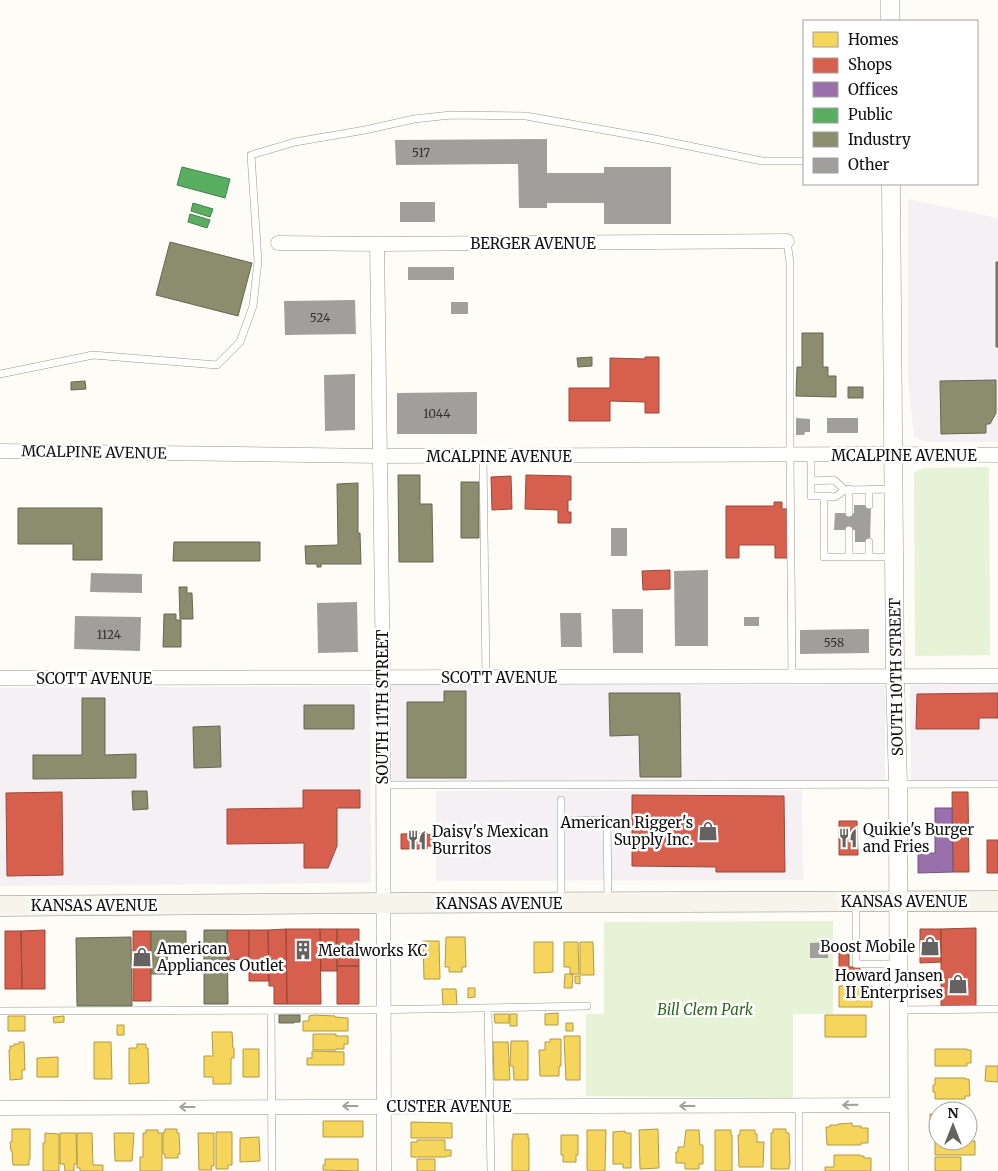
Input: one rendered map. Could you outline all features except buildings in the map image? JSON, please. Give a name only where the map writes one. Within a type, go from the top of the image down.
[{"type":"main road","name":"KANSAS AVENUE","points":[[0,906],[998,901]]},
{"type":"street","points":[[890,0],[890,20]]},
{"type":"street","name":"SOUTH 10TH STREET","points":[[892,185],[900,1171]]},
{"type":"street","name":"BERGER AVENUE","points":[[278,243],[787,241]]},
{"type":"street","name":"SOUTH 11TH STREET","points":[[377,244],[383,677],[384,1171]]},
{"type":"street","name":"MCALPINE AVENUE","points":[[0,451],[380,456],[998,455]]},
{"type":"street","name":"SCOTT AVENUE","points":[[0,678],[998,676]]},
{"type":"street","name":"CUSTER AVENUE","points":[[0,1108],[899,1105]]},
{"type":"lane","points":[[0,374],[93,356],[217,365],[240,342],[253,306],[258,261],[251,155],[295,142],[365,130],[414,119],[451,115],[526,116],[762,161],[803,161]]},
{"type":"lane","points":[[787,241],[790,263],[792,676]]},
{"type":"lane","points":[[811,454],[812,496],[835,497],[847,490],[894,489]]},
{"type":"lane","points":[[483,456],[486,677]]},
{"type":"lane","points":[[812,481],[834,480],[847,490],[849,513]]},
{"type":"lane","points":[[869,489],[869,505]]},
{"type":"lane","points":[[824,496],[824,557],[894,557]]},
{"type":"lane","points":[[849,530],[849,557]]},
{"type":"lane","points":[[869,542],[869,557]]},
{"type":"lane","points":[[383,785],[998,784]]},
{"type":"lane","points":[[561,800],[561,902]]},
{"type":"lane","points":[[561,820],[607,820],[608,902]]},
{"type":"lane","points":[[856,901],[856,964],[899,964]]},
{"type":"lane","points":[[0,1011],[383,1010],[587,1006]]},
{"type":"lane","points":[[488,1008],[491,1171]]},
{"type":"lane","points":[[899,1010],[998,1009]]},
{"type":"lane","points":[[271,1010],[272,1171]]},
{"type":"lane","points":[[798,1171],[799,1106]]},
{"type":"shaded area","points":[[908,199],[998,218],[998,442],[924,442],[914,436],[908,377]]},
{"type":"shaded area","points":[[998,684],[998,780],[911,780],[910,685]]},
{"type":"shaded area","points":[[392,685],[885,685],[885,781],[392,781]]},
{"type":"shaded area","points":[[370,686],[371,883],[0,886],[0,688]]},
{"type":"shaded area","points":[[802,790],[803,880],[436,881],[436,791]]},
{"type":"green space","points":[[989,467],[990,655],[915,656],[914,473],[923,468]]},
{"type":"green space","name":"Bill Clem Park","points":[[833,921],[833,1014],[793,1014],[793,1098],[586,1096],[586,1014],[604,1014],[604,922]]},
{"type":"place","name":"American Rigger's Supply Inc.","points":[[708,831]]},
{"type":"place","name":"Quikie's Burger and Fries","points":[[848,838]]},
{"type":"place","name":"Daisy's Mexican Burritos","points":[[417,840]]},
{"type":"place","name":"Boost Mobile","points":[[930,946]]},
{"type":"place","name":"Metalworks KC","points":[[303,950]]},
{"type":"place","name":"American Appliances Outlet","points":[[142,957]]},
{"type":"place","name":"Howard Jansen II Enterprises","points":[[958,984]]}]
